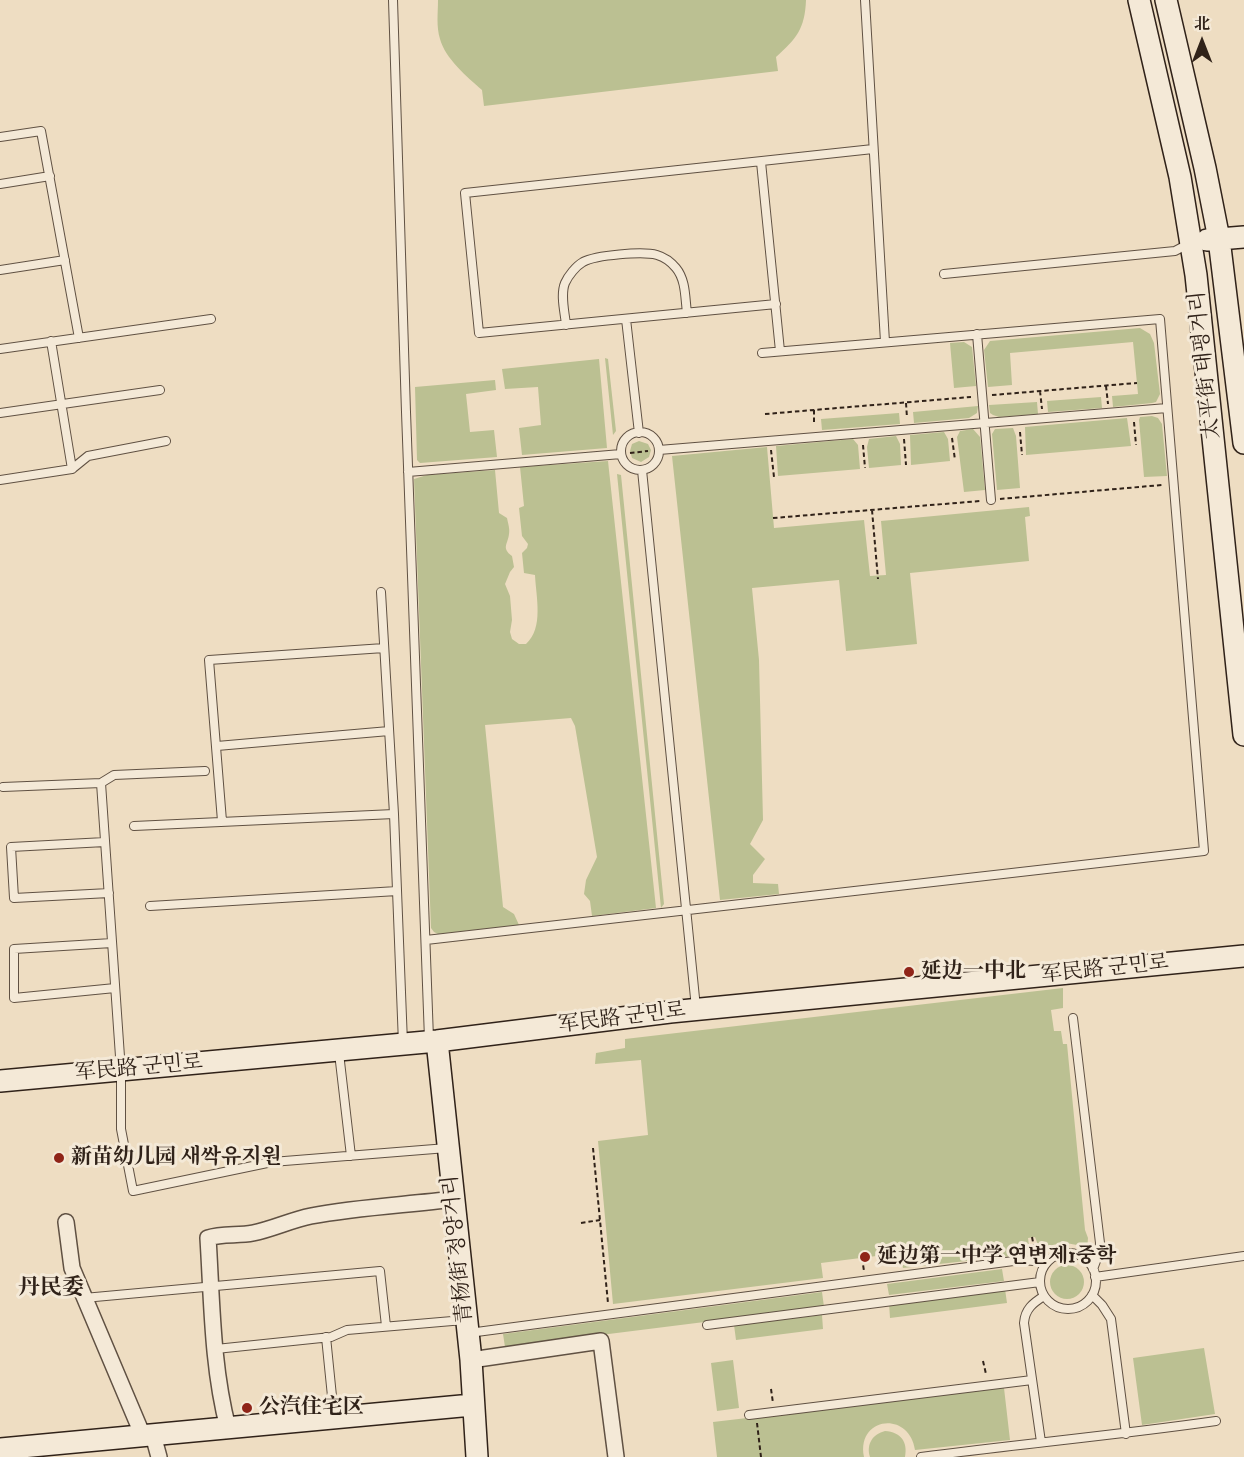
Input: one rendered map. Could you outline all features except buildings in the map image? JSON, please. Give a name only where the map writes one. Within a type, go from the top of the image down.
[{"type":"street","name":"太平街 태평거리","points":[[1139,0],[1177,166],[1191,242],[1244,735]]},
{"type":"street","name":"太平街 태평거리","points":[[1166,0],[1219,239],[1244,442]]},
{"type":"street","points":[[1191,242],[1244,237]]},
{"type":"street","name":"军民路 군민로","points":[[0,1081],[433,1042],[696,1010],[1244,956]]},
{"type":"street","name":"青杨街 청양거리","points":[[433,1042],[454,1199],[471,1360],[472,1406],[477,1457]]},
{"type":"street","points":[[228,1428],[222,1405],[216,1348],[208,1238],[216,1235],[256,1232],[283,1223],[331,1213],[454,1199]]},
{"type":"street","points":[[66,1222],[72,1268],[159,1457]]},
{"type":"street","points":[[471,1360],[601,1341],[616,1457]]},
{"type":"street","points":[[0,1449],[36,1451],[148,1435],[472,1406]]},
{"type":"lane","points":[[393,0],[408,472],[426,940],[433,1042]]},
{"type":"lane","points":[[865,0],[885,342]]},
{"type":"lane","points":[[0,137],[41,131],[79,338]]},
{"type":"lane","points":[[776,304],[479,333],[465,193],[873,149]]},
{"type":"lane","points":[[761,162],[780,351]]},
{"type":"lane","points":[[0,184],[50,176]]},
{"type":"lane","points":[[944,274],[1175,251],[1191,242]]},
{"type":"lane","points":[[566,325],[563,291],[565,283],[583,262],[595,258],[642,254],[656,255],[667,260],[676,267],[683,280],[687,313]]},
{"type":"lane","points":[[0,270],[65,260]]},
{"type":"lane","points":[[426,940],[1204,851],[1160,318],[762,352]]},
{"type":"lane","points":[[0,349],[211,319]]},
{"type":"lane","points":[[626,319],[639,433]]},
{"type":"lane","points":[[977,334],[991,500]]},
{"type":"lane","points":[[51,342],[72,469]]},
{"type":"lane","points":[[0,413],[160,390]]},
{"type":"lane","points":[[659,450],[1167,408]]},
{"type":"lane","points":[[639,433],[645,433],[655,439],[659,450],[653,465],[642,470],[631,468],[621,454],[628,437],[639,433]]},
{"type":"lane","points":[[0,480],[72,469],[88,456],[166,441]]},
{"type":"lane","points":[[408,472],[621,454]]},
{"type":"lane","points":[[642,470],[696,1010]]},
{"type":"lane","points":[[381,592],[394,814],[403,1044]]},
{"type":"lane","points":[[222,821],[209,660],[384,648]]},
{"type":"lane","points":[[217,746],[389,731]]},
{"type":"lane","points":[[3,787],[101,783],[114,775],[205,771]]},
{"type":"lane","points":[[101,783],[121,1071],[121,1128],[133,1191],[272,1162],[448,1148]]},
{"type":"lane","points":[[134,826],[394,814]]},
{"type":"lane","points":[[105,842],[11,847],[14,898],[109,893]]},
{"type":"lane","points":[[150,906],[397,891]]},
{"type":"lane","points":[[112,943],[14,949],[14,998],[115,988]]},
{"type":"lane","points":[[1073,1018],[1100,1243],[1099,1253],[1094,1273],[1095,1287],[1085,1303],[1068,1309],[1059,1307],[1044,1296],[1040,1282],[1042,1269],[1047,1262],[1063,1253],[1072,1253],[1088,1262],[1094,1273]]},
{"type":"lane","points":[[339,1050],[351,1156]]},
{"type":"lane","points":[[1094,1273],[1244,1256]]},
{"type":"lane","points":[[216,1348],[326,1337],[347,1330],[386,1326],[467,1326],[610,1315],[1021,1260],[1047,1262]]},
{"type":"lane","points":[[84,1298],[380,1271],[386,1326]]},
{"type":"lane","points":[[707,1325],[1040,1282]]},
{"type":"lane","points":[[1092,1295],[1111,1319],[1126,1434]]},
{"type":"lane","points":[[1041,1442],[1025,1315],[1029,1307],[1044,1296]]},
{"type":"lane","points":[[326,1337],[334,1418]]},
{"type":"lane","points":[[752,1415],[1032,1380]]},
{"type":"lane","points":[[921,1457],[1126,1434],[1216,1421]]},
{"type":"path","points":[[765,414],[1137,383]]},
{"type":"path","points":[[1106,386],[1108,412]]},
{"type":"path","points":[[1040,391],[1043,418]]},
{"type":"path","points":[[906,403],[906,465]]},
{"type":"path","points":[[813,410],[815,437]]},
{"type":"path","points":[[1133,410],[1136,445]]},
{"type":"path","points":[[1019,420],[1022,455]]},
{"type":"path","points":[[951,426],[955,460]]},
{"type":"path","points":[[862,433],[865,468]]},
{"type":"path","points":[[771,441],[774,477]]},
{"type":"path","points":[[621,454],[659,450]]},
{"type":"path","points":[[773,518],[1174,484]]},
{"type":"path","points":[[872,510],[878,579]]},
{"type":"path","points":[[593,1148],[610,1315]]},
{"type":"path","points":[[581,1223],[600,1220]]},
{"type":"path","points":[[1032,1237],[1036,1260]]},
{"type":"path","points":[[862,1258],[864,1274]]},
{"type":"path","points":[[752,1415],[761,1457]]},
{"type":"green space","points":[[438,0],[806,0],[804,19],[798,33],[776,57],[778,71],[484,106],[482,90],[457,67],[443,46],[437,20]]},
{"type":"green space","points":[[1140,328],[1150,334],[1154,343],[1160,394],[1156,402],[1113,407],[1112,396],[1138,394],[1133,342],[1010,353],[1012,385],[988,387],[984,350],[990,341]]},
{"type":"green space","points":[[964,342],[972,347],[976,386],[954,388],[950,343]]},
{"type":"green space","points":[[605,358],[608,359],[616,431],[613,435]]},
{"type":"green space","points":[[599,359],[607,448],[522,455],[519,428],[541,425],[538,387],[505,389],[502,369]]},
{"type":"green space","points":[[495,380],[496,390],[466,394],[470,432],[494,430],[497,457],[420,463],[417,460],[415,387]]},
{"type":"green space","points":[[1101,397],[1102,408],[1048,412],[1047,401]]},
{"type":"green space","points":[[1037,402],[1038,414],[999,417],[990,413],[989,405]]},
{"type":"green space","points":[[978,406],[977,413],[969,418],[914,423],[913,412]]},
{"type":"green space","points":[[899,413],[900,424],[822,430],[821,419]]},
{"type":"green space","points":[[1140,417],[1158,418],[1162,424],[1167,476],[1144,477],[1139,420]]},
{"type":"green space","points":[[1127,418],[1131,446],[1026,455],[1025,427]]},
{"type":"green space","points":[[1013,428],[1016,436],[1020,488],[997,490],[992,434],[995,429]]},
{"type":"green space","points":[[973,429],[980,437],[985,490],[964,492],[957,437],[960,431]]},
{"type":"green space","points":[[944,432],[948,439],[950,461],[911,465],[910,435]]},
{"type":"green space","points":[[896,436],[900,444],[901,465],[869,468],[867,447],[869,439]]},
{"type":"green space","points":[[853,439],[858,445],[860,469],[778,476],[776,446]]},
{"type":"green space","points":[[639,441],[648,444],[651,450],[649,457],[641,462],[632,458],[630,451],[632,444]]},
{"type":"green space","points":[[767,447],[774,528],[864,520],[870,576],[886,575],[881,521],[1029,507],[1030,516],[1025,517],[1029,561],[910,573],[917,644],[846,651],[839,580],[752,588],[759,660],[763,820],[750,844],[765,859],[753,875],[753,883],[778,884],[779,894],[720,900],[672,456]]},
{"type":"green space","points":[[608,461],[656,908],[592,916],[590,901],[584,894],[586,880],[597,857],[575,726],[571,718],[485,725],[503,907],[514,914],[519,925],[438,934],[431,928],[414,479],[427,475],[495,470],[499,513],[507,518],[509,532],[506,548],[512,556],[514,567],[505,584],[510,596],[512,620],[510,632],[512,639],[519,644],[526,644],[535,630],[537,602],[535,575],[524,573],[522,553],[528,544],[522,536],[519,508],[524,506],[520,467]]},
{"type":"green space","points":[[617,474],[621,475],[664,904],[661,908]]},
{"type":"green space","points":[[1063,988],[1063,1008],[1051,1010],[1054,1031],[1061,1031],[1063,1044],[1067,1044],[1085,1230],[1088,1238],[1087,1250],[1063,1243],[1040,1250],[1035,1237],[1028,1238],[1030,1254],[903,1268],[900,1253],[821,1263],[823,1278],[613,1304],[598,1141],[648,1135],[641,1060],[595,1064],[596,1053],[625,1048],[625,1039]]},
{"type":"green space","points":[[1067,1265],[1079,1270],[1084,1282],[1079,1294],[1067,1299],[1055,1294],[1050,1282],[1055,1270]]},
{"type":"green space","points":[[1002,1269],[1004,1281],[889,1295],[887,1284]]},
{"type":"green space","points":[[1005,1289],[1007,1303],[890,1318],[889,1303]]},
{"type":"green space","points":[[822,1292],[824,1307],[505,1347],[503,1334]]},
{"type":"green space","points":[[822,1315],[823,1329],[736,1340],[734,1325]]},
{"type":"green space","points":[[1204,1348],[1215,1414],[1142,1425],[1133,1358]]},
{"type":"green space","points":[[733,1360],[739,1408],[717,1411],[711,1363]]},
{"type":"green space","points":[[1004,1388],[1010,1440],[915,1450],[911,1437],[903,1429],[894,1424],[884,1423],[868,1433],[864,1444],[864,1457],[717,1457],[713,1422]]},
{"type":"green space","points":[[885,1431],[895,1433],[902,1439],[906,1452],[905,1457],[870,1457],[869,1448],[872,1440],[877,1434]]},
{"type":"place","name":"延边一中北","points":[[909,972]]},
{"type":"place","name":"新苗幼儿园 새싹유지원","points":[[59,1158]]},
{"type":"place","name":"延边第一中学 연변제1중학","points":[[865,1257]]},
{"type":"place","name":"公汽住宅区","points":[[247,1408]]},
{"type":"district","name":"丹民委","points":[[51,1289]]}]
